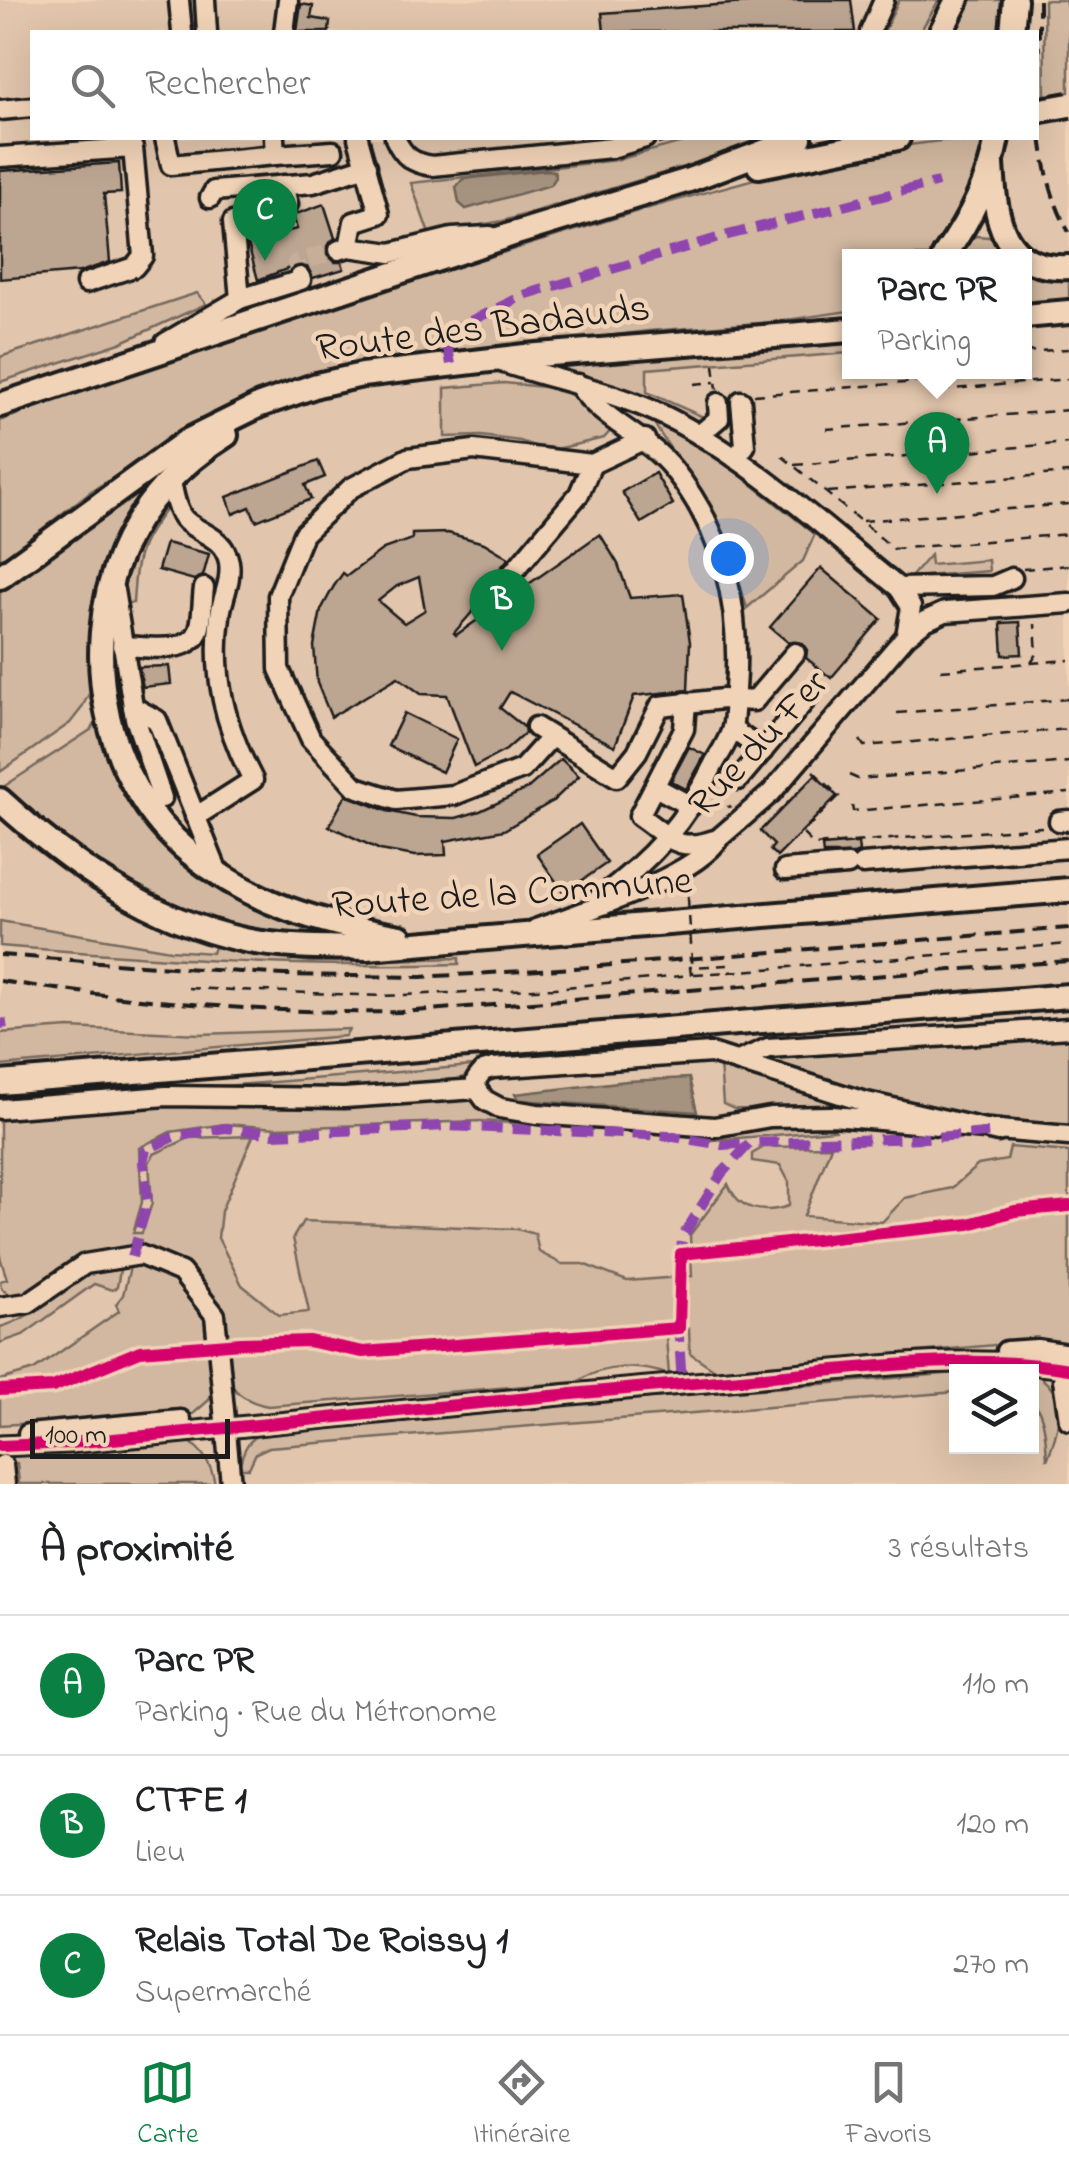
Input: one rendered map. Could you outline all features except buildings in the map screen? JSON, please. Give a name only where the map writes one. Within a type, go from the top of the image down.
[{"type":"main road","points":[[943,30],[957,0]]},
{"type":"main road","points":[[1012,30],[1015,0]]},
{"type":"main road","points":[[1039,110],[1069,105]]},
{"type":"main road","points":[[0,405],[510,235],[689,180],[795,140]]},
{"type":"main road","points":[[689,180],[888,140]]},
{"type":"main road","points":[[949,249],[964,227],[992,164],[997,140]]},
{"type":"main road","points":[[992,164],[994,207],[1007,240],[1015,249]]},
{"type":"main road","points":[[1032,260],[1042,265],[1069,266]]},
{"type":"main road","points":[[1032,315],[1069,312]]},
{"type":"main road","points":[[819,332],[842,323]]},
{"type":"main road","name":"Route des Badauds","points":[[0,576],[187,441],[283,397],[362,375],[842,331]]},
{"type":"main road","points":[[283,397],[204,449],[170,478],[137,524],[112,579],[101,653],[105,706],[114,742],[134,786],[159,822],[186,850],[219,875],[306,918],[433,942]]},
{"type":"main road","name":"Route de la Commune","points":[[0,800],[75,861],[153,910],[244,940],[304,947],[367,948],[1069,890]]},
{"type":"main road","points":[[0,1084],[1069,996]]},
{"type":"street","points":[[179,0],[182,30]]},
{"type":"street","points":[[205,0],[207,30]]},
{"type":"street","points":[[273,30],[288,0]]},
{"type":"street","points":[[871,30],[884,0]]},
{"type":"street","points":[[0,110],[30,108]]},
{"type":"street","points":[[166,140],[171,165],[274,146],[333,151]]},
{"type":"street","points":[[359,140],[379,214],[354,222],[344,248],[391,253],[452,238],[510,235]]},
{"type":"street","points":[[396,140],[415,163],[432,166],[651,141]]},
{"type":"street","points":[[0,157],[133,143],[144,256],[134,268],[86,284]]},
{"type":"street","points":[[210,198],[214,190],[313,183],[367,164]]},
{"type":"street","points":[[240,298],[233,222],[288,204],[283,186]]},
{"type":"street","points":[[139,359],[240,298],[301,280],[300,277]]},
{"type":"street","points":[[492,360],[578,384],[663,415],[735,458],[899,588],[911,607],[906,636]]},
{"type":"street","points":[[578,384],[589,402],[644,439],[673,469],[715,539],[730,580],[738,647],[732,730],[691,806],[646,862],[578,913]]},
{"type":"street","points":[[699,435],[719,418],[718,401]]},
{"type":"street","points":[[735,458],[745,446],[742,401]]},
{"type":"street","points":[[644,439],[592,464],[474,450],[408,458],[351,488],[303,534],[278,596],[279,669],[311,738],[356,787],[396,800],[454,795],[522,769],[543,732],[618,777],[637,752],[660,706],[754,700],[795,653]]},
{"type":"street","points":[[499,589],[579,494],[592,464]]},
{"type":"street","points":[[170,478],[178,512],[186,522],[220,543],[229,561],[229,581],[219,626],[218,684],[224,716],[253,780],[195,816]]},
{"type":"street","points":[[899,588],[993,586],[1018,573]]},
{"type":"street","points":[[112,579],[133,706],[162,798]]},
{"type":"street","points":[[122,646],[180,646],[191,641],[198,632],[204,588]]},
{"type":"street","name":"Rue du Fer","points":[[517,936],[661,880],[704,854],[772,793],[924,620],[946,612],[1069,604]]},
{"type":"street","points":[[738,780],[809,696]]},
{"type":"street","points":[[686,702],[684,730],[640,816],[682,846],[693,847],[719,838]]},
{"type":"street","points":[[133,706],[158,720],[219,875]]},
{"type":"street","points":[[732,730],[763,751]]},
{"type":"street","points":[[656,788],[691,806]]},
{"type":"street","points":[[0,817],[30,827]]},
{"type":"street","points":[[785,870],[1069,848]]},
{"type":"street","points":[[738,1061],[768,1048],[1069,1028]]},
{"type":"street","points":[[998,1132],[862,1101],[710,1053],[493,1068],[476,1080],[484,1100],[500,1108],[537,1114],[714,1127],[770,1117],[832,1116],[998,1132],[1069,1136]]},
{"type":"street","points":[[0,1109],[166,1096],[344,1098],[477,1089]]},
{"type":"street","points":[[0,1307],[28,1303],[85,1264],[140,1255],[181,1272],[216,1315],[231,1484]]},
{"type":"street","points":[[911,1365],[1018,1350],[1068,1361]]},
{"type":"street","points":[[1019,1360],[1049,1376],[1064,1391]]},
{"type":"street","points":[[0,1436],[911,1365],[1068,1361]]},
{"type":"street","points":[[1068,1361],[1064,1391],[1069,1420]]},
{"type":"street","points":[[2,1472],[102,1440],[226,1421]]},
{"type":"path","points":[[1032,351],[1069,349]]},
{"type":"path","points":[[714,365],[718,401],[916,382]]},
{"type":"path","points":[[940,390],[1069,378]]},
{"type":"path","points":[[694,384],[716,382]]},
{"type":"path","points":[[826,430],[1069,410]]},
{"type":"path","points":[[792,465],[1069,443]]},
{"type":"path","points":[[782,456],[894,548],[1069,534]]},
{"type":"path","points":[[826,493],[1069,474]]},
{"type":"path","points":[[814,498],[821,489]]},
{"type":"path","points":[[860,521],[1069,504]]},
{"type":"path","points":[[1018,573],[1069,565]]},
{"type":"path","points":[[941,670],[1069,660]]},
{"type":"path","points":[[897,712],[1069,699]]},
{"type":"path","points":[[860,740],[864,746],[1069,729]]},
{"type":"path","points":[[849,775],[858,779],[1069,762]]},
{"type":"path","points":[[813,771],[839,796],[802,833],[814,845],[1059,822]]},
{"type":"path","points":[[852,806],[853,810],[1069,793]]},
{"type":"path","points":[[698,877],[689,883],[688,899],[692,974],[1069,944]]},
{"type":"path","points":[[188,988],[312,996],[456,994],[691,976],[690,967],[729,965],[729,972]]},
{"type":"shaded area","points":[[0,0],[1069,0],[1069,1484],[0,1484]]},
{"type":"shaded area","points":[[899,0],[939,0],[921,30],[885,30]]},
{"type":"shaded area","points":[[968,0],[1005,0],[1002,30],[955,30]]},
{"type":"shaded area","points":[[1044,0],[1065,0],[1069,15],[1069,92],[1045,97]]},
{"type":"shaded area","points":[[690,140],[773,140],[503,221],[429,234],[411,183],[617,160]]},
{"type":"shaded area","points":[[991,140],[972,195],[934,249],[842,249],[842,312],[370,365],[190,432],[91,491],[0,562],[0,421],[188,350],[638,211],[783,171],[901,146]]},
{"type":"shaded area","points":[[554,171],[556,177],[551,185],[466,209],[459,203],[456,187],[463,179]]},
{"type":"shaded area","points":[[976,236],[989,237],[1004,249],[958,249]]},
{"type":"shaded area","points":[[1032,265],[1069,270],[1069,305],[1032,308]]},
{"type":"shaded area","points":[[197,293],[206,304],[120,343],[0,382],[0,357]]},
{"type":"shaded area","points":[[842,340],[842,354],[647,369],[647,392],[708,419],[691,421],[526,365]]},
{"type":"shaded area","points":[[504,383],[573,390],[614,427],[604,438],[548,451],[520,441],[445,437],[445,388]]},
{"type":"shaded area","points":[[654,423],[712,453],[815,534],[803,561],[747,608],[715,517]]},
{"type":"shaded area","points":[[178,459],[97,605],[90,636],[90,692],[81,709],[70,723],[0,772],[0,587],[42,561],[100,513]]},
{"type":"shaded area","points":[[166,501],[170,504],[141,550],[133,603],[123,603],[130,561]]},
{"type":"shaded area","points":[[930,555],[931,565],[988,560],[989,571],[911,577]]},
{"type":"shaded area","points":[[97,721],[155,834],[174,853],[196,870],[248,897],[356,939],[257,934],[220,927],[185,914],[88,858],[0,789],[92,729]]},
{"type":"shaded area","points":[[0,921],[170,950],[212,953],[214,947],[310,962],[459,958],[459,964],[286,964],[0,946]]},
{"type":"shaded area","points":[[1069,1019],[1069,1126],[958,1114],[859,1092],[762,1063],[768,1042]]},
{"type":"shaded area","points":[[69,1028],[200,1034],[349,1029],[345,1036],[0,1066],[0,1033]]},
{"type":"shaded area","points":[[720,1064],[836,1097],[834,1112],[734,1109],[723,1104]]},
{"type":"shaded area","points":[[485,1065],[451,1084],[458,1096],[477,1103],[722,1133],[762,1128],[835,1130],[713,1140],[660,1132],[480,1121],[277,1128],[225,1124],[170,1132],[139,1148],[142,1202],[133,1233],[142,1233],[152,1203],[149,1163],[154,1154],[189,1138],[253,1136],[221,1211],[218,1238],[242,1285],[279,1315],[309,1312],[293,1238],[303,1221],[517,1229],[535,1234],[539,1252],[562,1264],[583,1264],[627,1281],[692,1276],[690,1235],[728,1184],[739,1200],[753,1208],[789,1206],[789,1182],[780,1165],[752,1161],[752,1154],[764,1147],[831,1146],[804,1216],[882,1222],[905,1198],[952,1188],[978,1165],[1007,1160],[1010,1147],[1069,1152],[1069,1349],[1029,1342],[715,1370],[690,1353],[689,1329],[666,1338],[669,1375],[622,1368],[599,1372],[577,1382],[268,1406],[250,1401],[231,1383],[226,1372],[220,1314],[208,1290],[164,1257],[121,1248],[81,1260],[20,1298],[2,1288],[0,1281],[7,1279],[0,1257],[0,1104]]},
{"type":"shaded area","points":[[689,1078],[697,1112],[518,1100],[515,1094],[627,1081]]},
{"type":"shaded area","points":[[139,1262],[169,1273],[196,1300],[205,1321],[213,1387],[209,1400],[193,1414],[0,1425],[0,1380],[34,1370],[119,1311],[116,1304],[123,1295],[130,1267]]},
{"type":"shaded area","points":[[118,1266],[117,1287],[112,1290],[94,1284],[23,1335],[0,1343],[0,1327],[31,1313],[87,1275]]},
{"type":"shaded area","points":[[949,1374],[949,1393],[269,1447],[256,1453],[249,1468],[239,1468],[247,1446],[265,1432]]},
{"type":"shaded area","points":[[1039,1377],[1052,1389],[1059,1410],[1047,1460]]},
{"type":"shaded area","points":[[186,1439],[205,1458],[215,1484],[19,1484],[17,1463],[0,1464],[0,1454]]},
{"type":"tunnel","points":[[300,277],[296,263],[339,250]]},
{"type":"railway","points":[[1039,0],[1043,149],[1048,177],[1069,232]]},
{"type":"railway","points":[[0,955],[284,975],[421,977],[1069,928]]},
{"type":"railway","points":[[0,981],[200,1005],[402,1012],[1069,961]]},
{"type":"marked path","points":[[451,364],[445,333],[527,294],[728,235],[938,182]]},
{"type":"marked path","points":[[0,1024],[7,1023]]},
{"type":"marked path","points":[[132,1257],[148,1201],[143,1162],[146,1150],[173,1137],[225,1128],[273,1134],[448,1126],[668,1136],[722,1145],[750,1143]]},
{"type":"marked path","points":[[681,1262],[682,1237],[722,1173],[750,1143],[998,1132]]},
{"type":"marked path","points":[[678,1322],[682,1384]]},
{"type":"cycle path","points":[[0,1390],[53,1387],[140,1351],[308,1341],[363,1352],[679,1328],[681,1254],[969,1224],[1015,1211],[1069,1206]]},
{"type":"cycle path","points":[[0,1446],[70,1443],[899,1364],[985,1362],[1069,1369]]},
{"type":"place","name":"Relais Total De Roissy 1","points":[[265,261]]},
{"type":"place","name":"Parc PR","points":[[937,494]]},
{"type":"place","name":"CTFE 1","points":[[502,651]]}]
